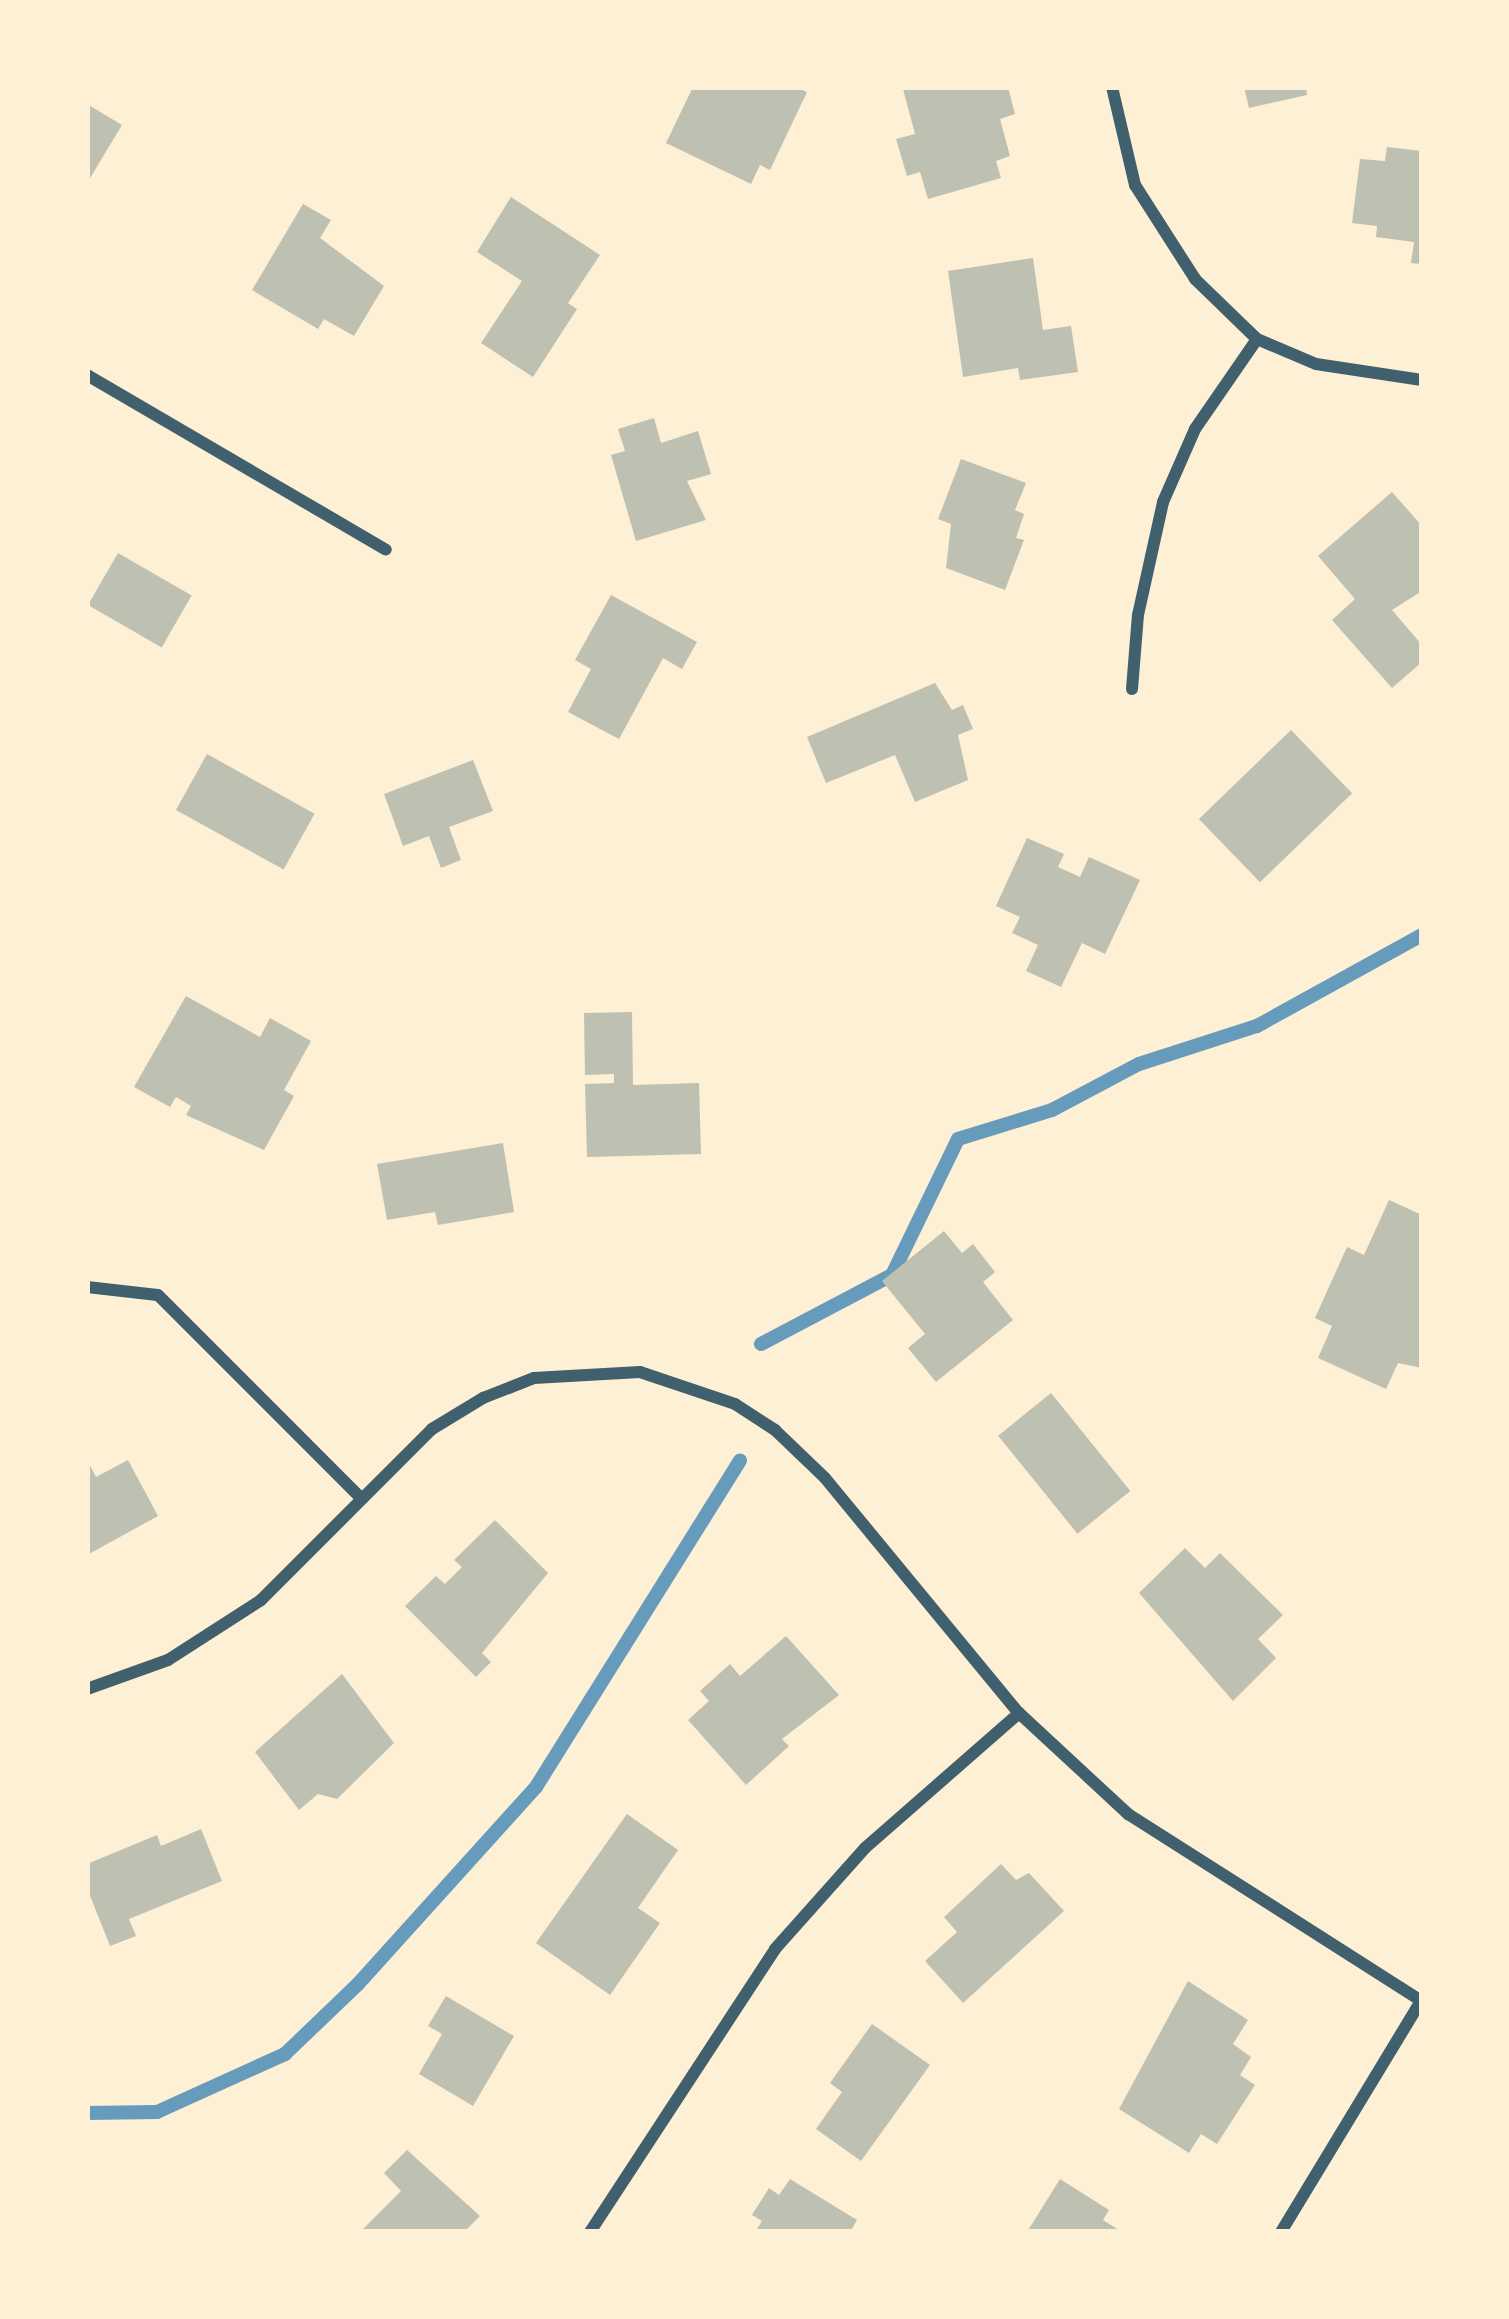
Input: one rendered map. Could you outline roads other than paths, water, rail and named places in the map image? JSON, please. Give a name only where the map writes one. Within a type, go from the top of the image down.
[{"type":"street","points":[[1112,87],[1135,184],[1195,280],[1257,339],[1316,364],[1422,380]]},
{"type":"street","points":[[1132,689],[1138,615],[1163,502],[1195,429],[1257,339]]},
{"type":"street","points":[[87,375],[386,550]]},
{"type":"street","points":[[87,1287],[158,1295],[362,1499]]},
{"type":"street","points":[[87,1690],[168,1660],[261,1600],[432,1429],[534,1378],[640,1372],[688,1384],[775,1430],[825,1478],[1019,1714],[1179,1852],[1421,2000],[1281,2232]]},
{"type":"street","points":[[590,2232],[775,1949],[865,1848],[1019,1714]]},
{"type":"waterway","points":[[761,1344],[892,1275],[958,1139],[1052,1110],[1139,1064],[1257,1026],[1422,935]]},
{"type":"waterway","points":[[87,2113],[157,2112],[285,2054],[358,1984],[536,1787],[740,1460]]}]
